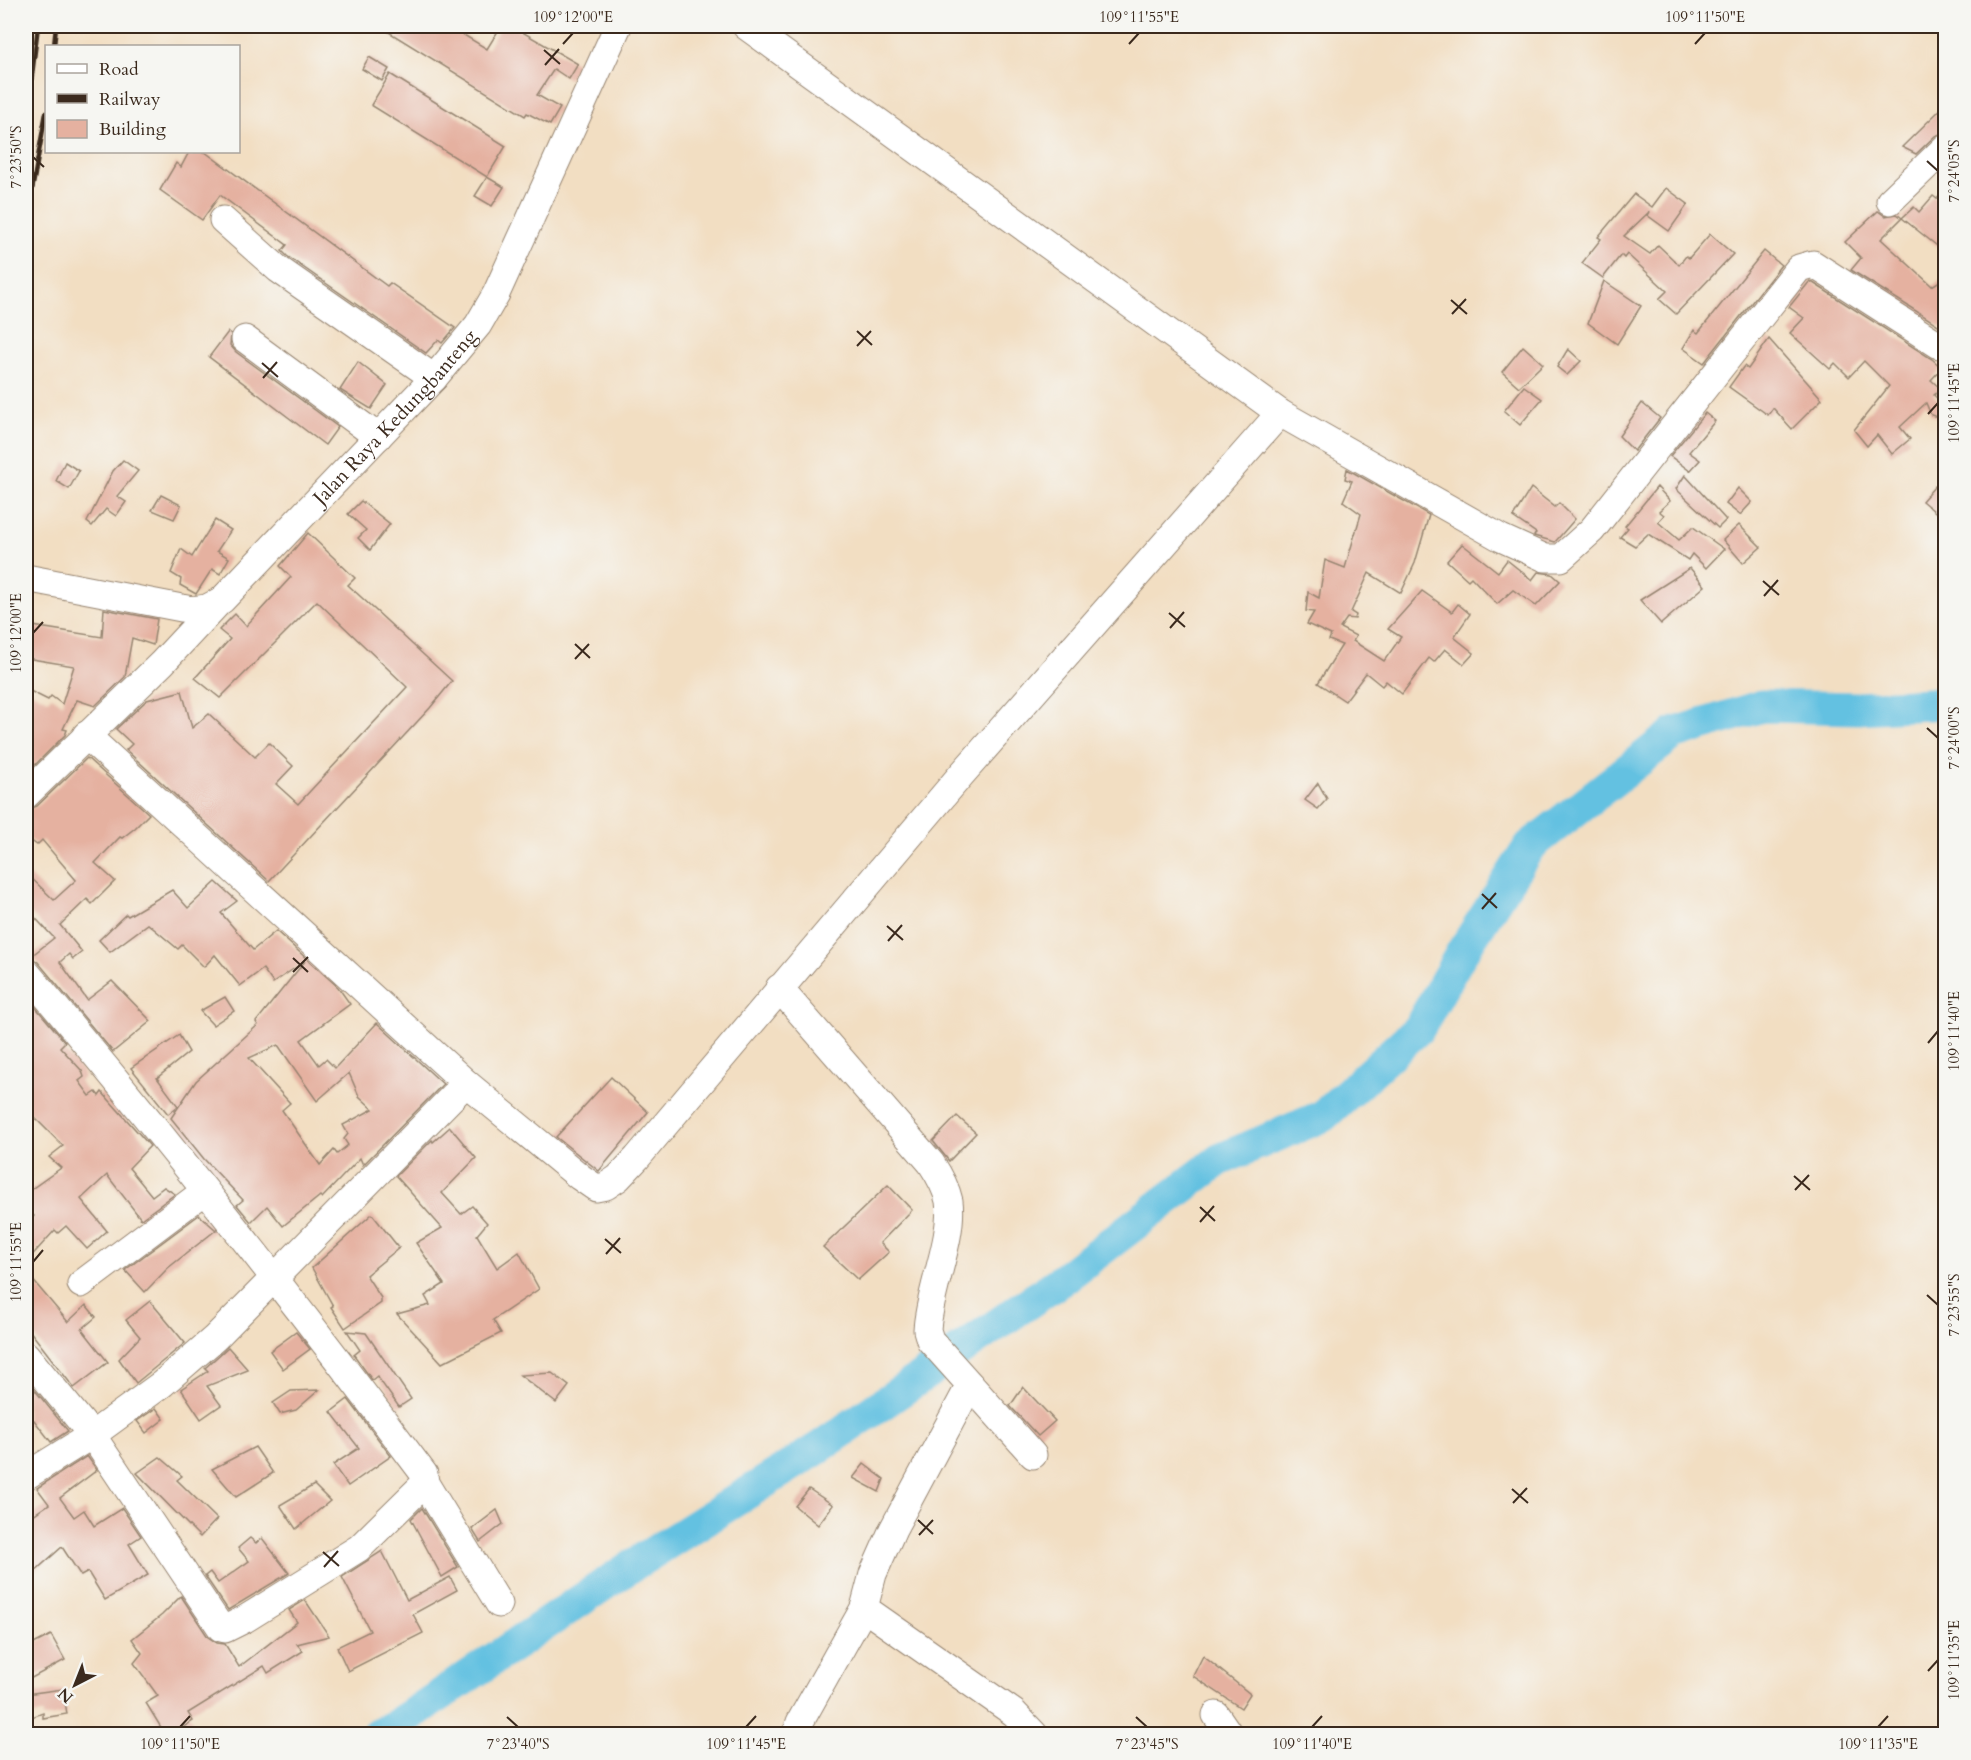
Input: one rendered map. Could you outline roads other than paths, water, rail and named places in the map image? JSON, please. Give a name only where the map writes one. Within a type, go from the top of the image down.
[{"type":"street","name":"Jalan Raya Kedungbanteng","points":[[26,795],[162,663],[434,378],[478,325],[496,294],[618,26]]},
{"type":"street","points":[[746,26],[1280,413],[1501,538],[1545,558],[1561,558],[1572,551],[1592,530],[1805,264],[1813,264],[1939,345],[1946,346]]},
{"type":"street","points":[[1890,201],[1946,147]]},
{"type":"street","points":[[223,220],[278,269],[434,378]]},
{"type":"street","points":[[245,339],[378,437]]},
{"type":"street","points":[[86,735],[466,1083],[580,1177],[596,1188],[606,1186],[637,1158],[961,775],[1280,413]]},
{"type":"street","points":[[26,578],[169,607],[192,610],[217,604]]},
{"type":"street","points":[[26,972],[115,1077],[276,1278],[424,1473],[425,1483],[499,1604]]},
{"type":"street","points":[[779,988],[931,1163],[943,1182],[948,1199],[949,1222],[927,1330],[937,1348],[1033,1455]]},
{"type":"street","points":[[26,1476],[92,1435],[170,1376],[215,1338],[466,1083]]},
{"type":"street","points":[[81,1284],[205,1191]]},
{"type":"street","points":[[26,1355],[92,1435],[217,1625],[225,1629],[359,1548],[425,1483]]},
{"type":"street","points":[[796,1734],[800,1722],[864,1608],[873,1574],[893,1528],[965,1379]]},
{"type":"street","points":[[864,1608],[1014,1713],[1034,1734]]},
{"type":"waterway","points":[[377,1734],[396,1725],[630,1567],[817,1449],[1063,1279],[1219,1160],[1323,1116],[1419,1028],[1462,952],[1530,846],[1673,734],[1762,706],[1858,708],[1946,703]]},
{"type":"railway","points":[[26,124],[38,26]]},
{"type":"railway","points":[[54,45],[56,26]]},
{"type":"railway","points":[[26,223],[45,118]]}]
